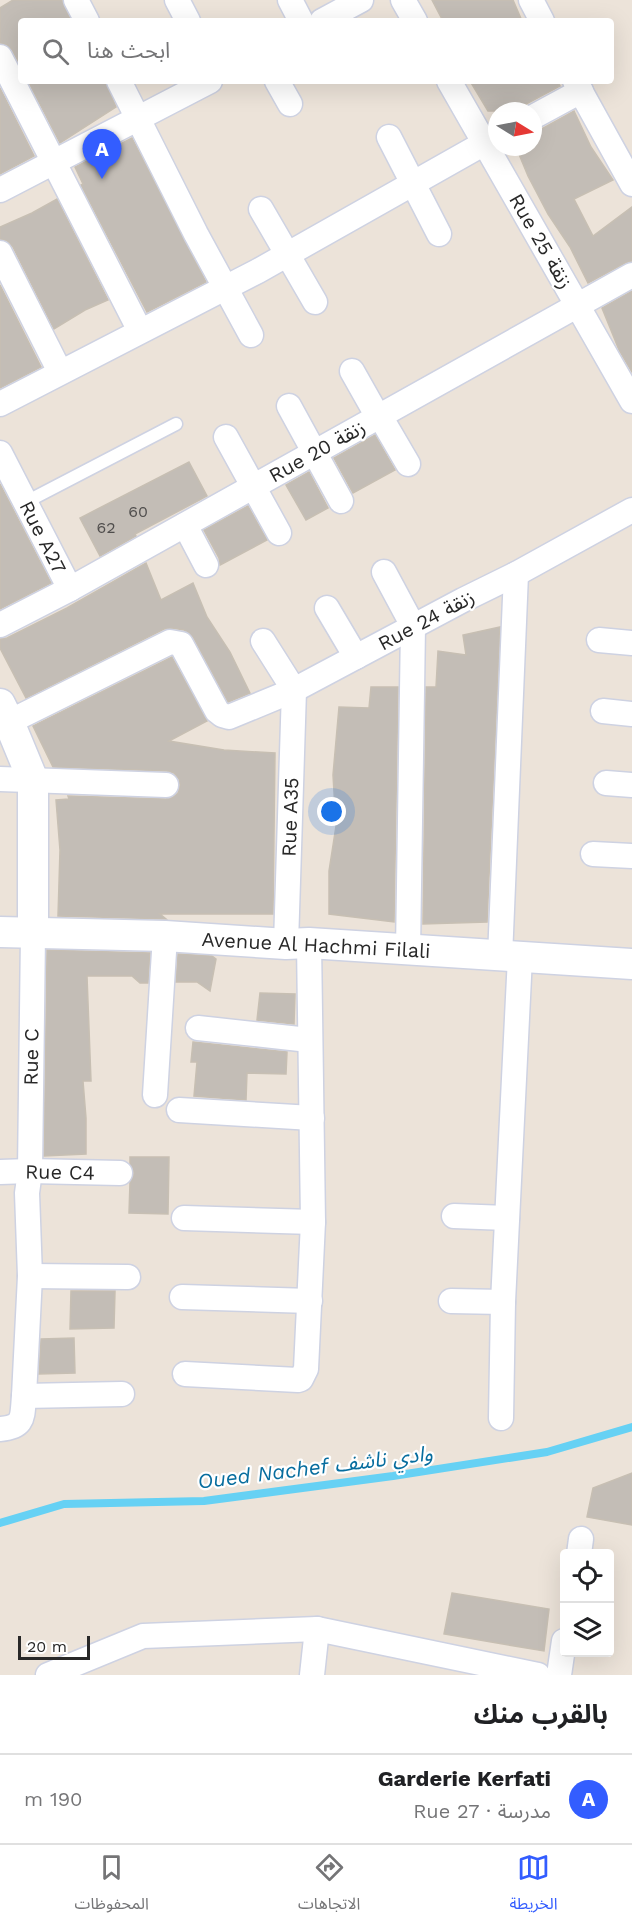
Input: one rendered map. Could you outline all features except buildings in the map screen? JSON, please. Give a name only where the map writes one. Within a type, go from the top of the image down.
[{"type":"street","points":[[76,0],[85,18]]},
{"type":"street","points":[[177,0],[186,18]]},
{"type":"street","points":[[290,0],[314,18]]},
{"type":"street","points":[[324,18],[361,0]]},
{"type":"street","points":[[403,0],[413,18]]},
{"type":"street","points":[[531,0],[540,18]]},
{"type":"street","points":[[0,57],[140,331]]},
{"type":"street","points":[[121,84],[196,234],[251,335]]},
{"type":"street","points":[[0,189],[204,84]]},
{"type":"street","points":[[279,84],[290,104]]},
{"type":"street","name":"Rue 25 زنقة","points":[[451,84],[488,136]]},
{"type":"street","points":[[542,111],[578,86],[632,184]]},
{"type":"street","points":[[389,137],[439,234]]},
{"type":"street","points":[[0,404],[225,288],[488,142]]},
{"type":"street","name":"Rue 25 زنقة","points":[[499,156],[577,305],[632,401]]},
{"type":"street","points":[[261,209],[315,302]]},
{"type":"street","points":[[0,253],[60,372]]},
{"type":"street","name":"Rue 20 زنقة","points":[[0,625],[70,589],[632,275]]},
{"type":"street","points":[[352,372],[408,465]]},
{"type":"street","points":[[289,406],[341,501]]},
{"type":"street","points":[[226,437],[279,533]]},
{"type":"street","name":"Rue A27","points":[[0,453],[70,589]]},
{"type":"street","name":"Rue 24 زنقة","points":[[5,713],[170,642],[180,644],[217,711],[229,717],[294,690],[516,574],[632,510]]},
{"type":"street","points":[[185,525],[206,565]]},
{"type":"street","points":[[384,572],[413,626],[408,951]]},
{"type":"street","points":[[501,1418],[507,1218],[516,574]]},
{"type":"street","points":[[327,608],[356,657]]},
{"type":"street","points":[[599,640],[632,643]]},
{"type":"street","points":[[263,641],[294,690]]},
{"type":"street","name":"Rue A35","points":[[185,1374],[298,1380],[306,1369],[313,1222],[312,1118],[309,1040],[298,943],[294,690]]},
{"type":"street","points":[[603,711],[632,714]]},
{"type":"street","name":"Rue C","points":[[5,713],[33,780],[30,1171],[27,1193],[30,1276],[23,1405]]},
{"type":"street","points":[[0,779],[166,785]]},
{"type":"street","points":[[606,783],[632,784]]},
{"type":"street","points":[[593,854],[632,856]]},
{"type":"street","name":"Avenue Al Hachmi Filali","points":[[0,932],[165,936],[632,964]]},
{"type":"street","points":[[155,1095],[165,936]]},
{"type":"street","points":[[198,1028],[309,1040]]},
{"type":"street","points":[[179,1110],[312,1118]]},
{"type":"street","name":"Rue C4","points":[[0,1172],[120,1173]]},
{"type":"street","points":[[454,1216],[507,1218]]},
{"type":"street","points":[[184,1218],[313,1222]]},
{"type":"street","points":[[30,1276],[128,1277]]},
{"type":"street","points":[[182,1297],[310,1301]]},
{"type":"street","points":[[451,1300],[503,1302]]},
{"type":"street","points":[[0,1429],[17,1426],[23,1405],[122,1394]]},
{"type":"street","points":[[48,1675],[143,1636],[317,1629],[538,1675]]},
{"type":"street","points":[[312,1675],[317,1629]]},
{"type":"street","points":[[559,1675],[562,1657]]},
{"type":"lane","points":[[26,502],[176,424]]},
{"type":"waterway","name":"Oued Nachef وادي ناشف","points":[[0,1523],[64,1504],[204,1501],[393,1476],[547,1452],[632,1427]]},
{"type":"place","name":"Garderie Kerfati","points":[[102,179]]}]
